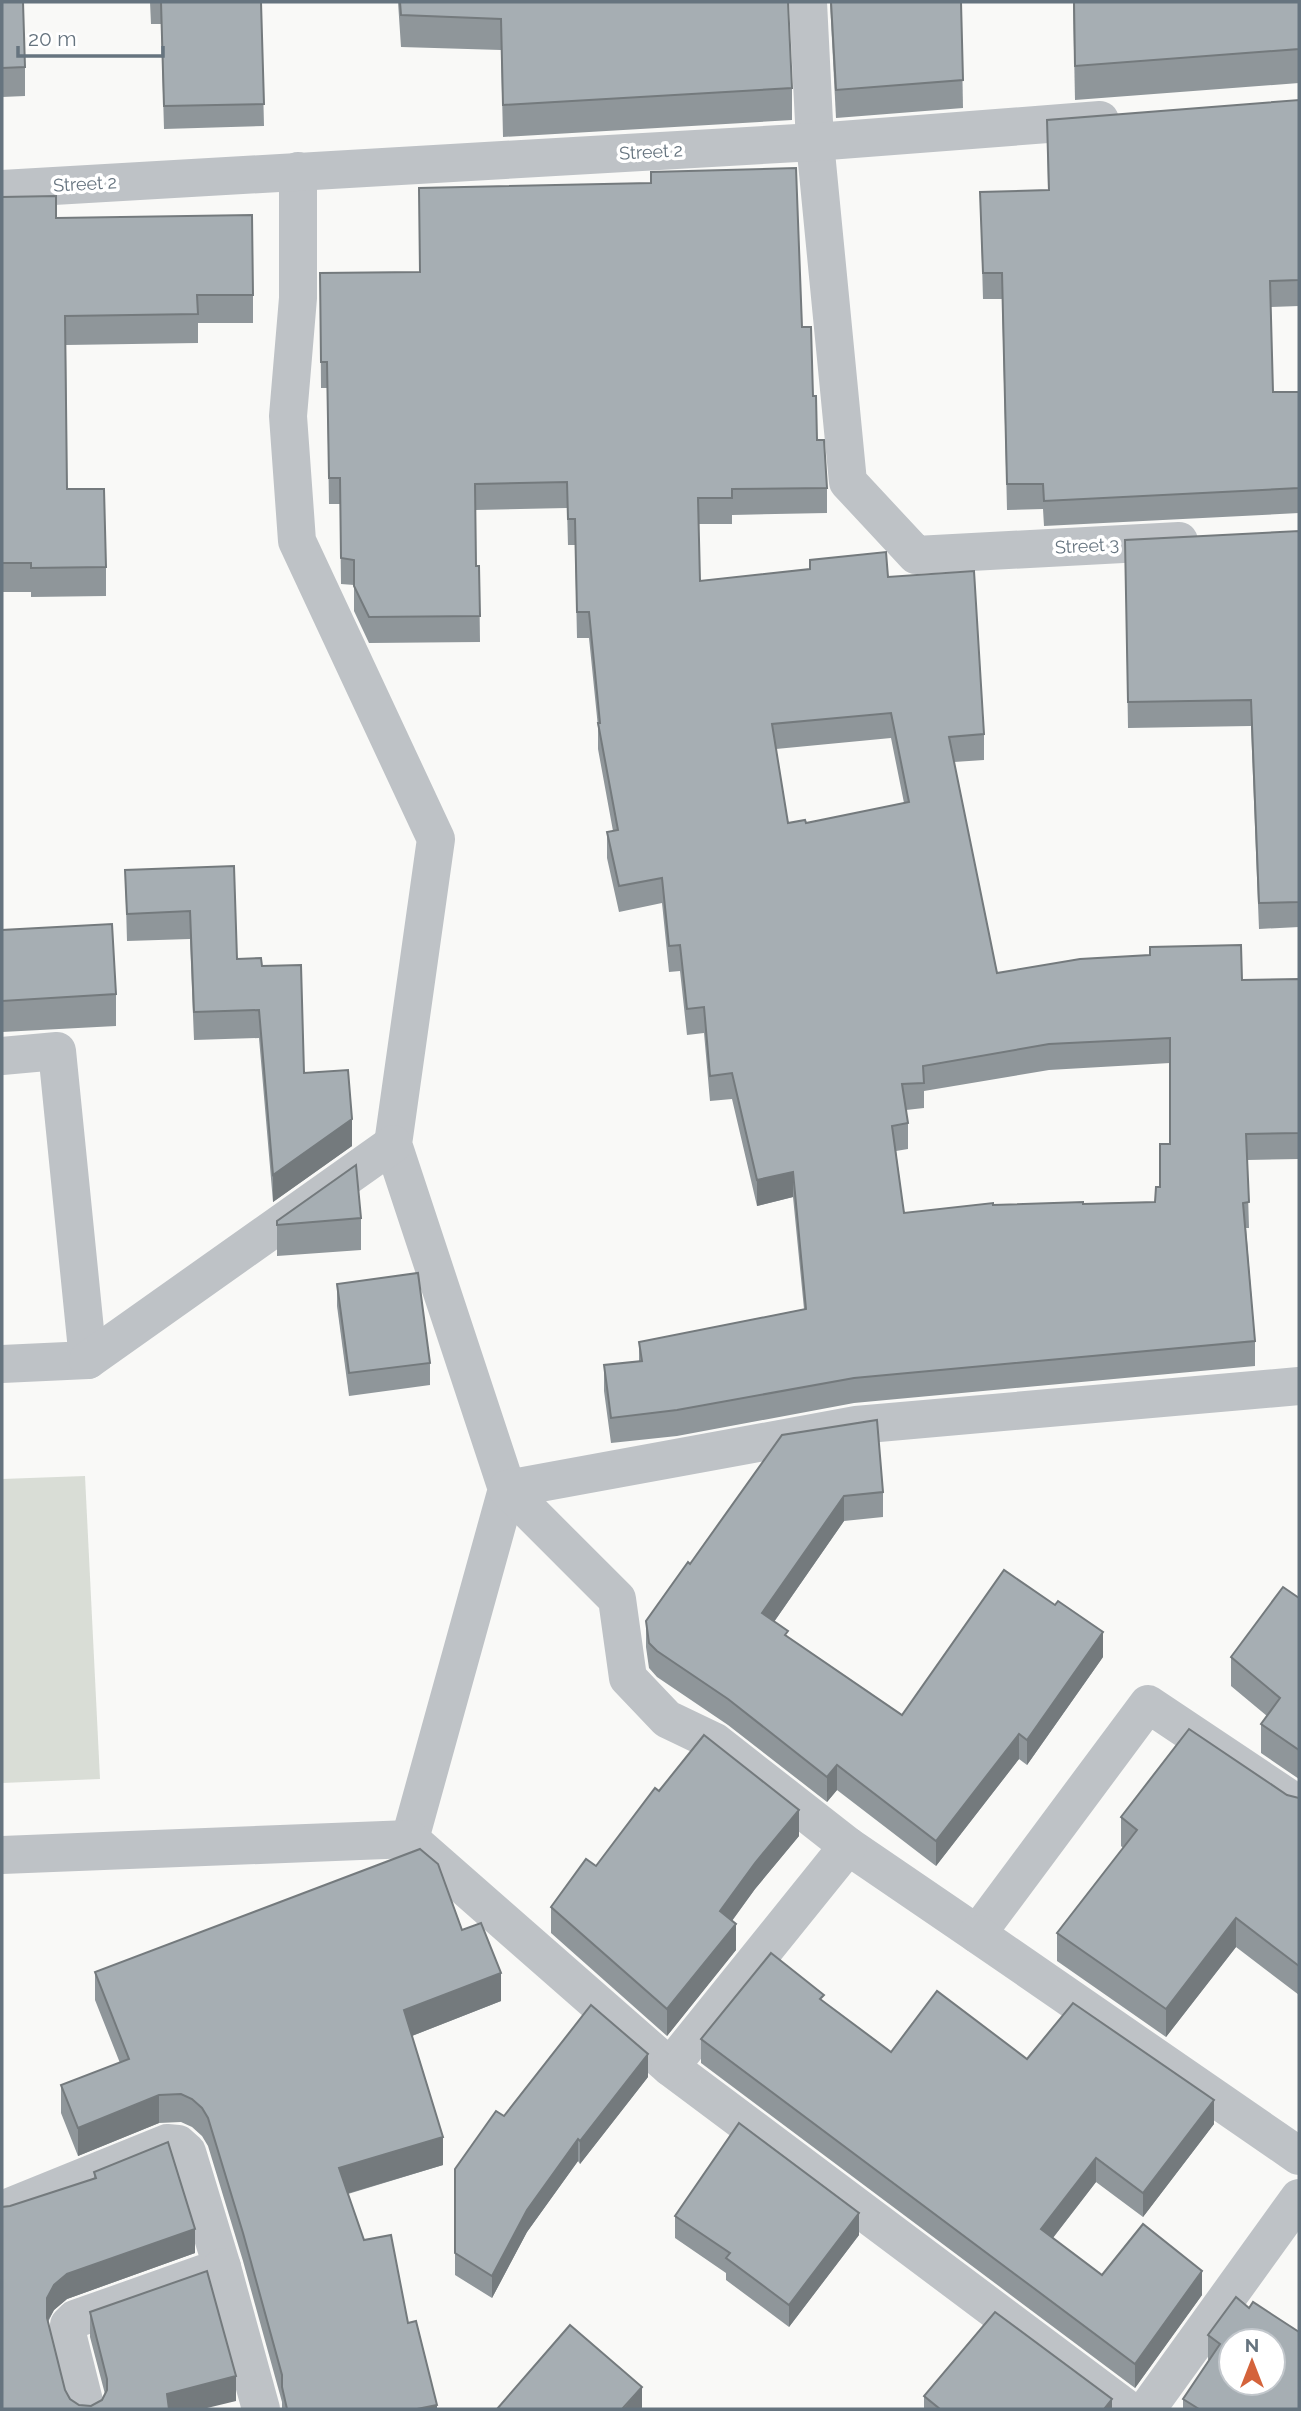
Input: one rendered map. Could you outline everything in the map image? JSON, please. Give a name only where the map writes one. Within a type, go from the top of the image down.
[{"type":"street","points":[[808,2],[815,142]]},
{"type":"street","name":"Street 2","points":[[2,189],[815,142],[1133,117]]},
{"type":"street","name":"Street 3","points":[[815,142],[848,482],[916,555],[1217,539]]},
{"type":"street","points":[[298,171],[298,298],[288,416],[297,541],[436,839],[393,1144],[507,1489],[617,1599],[628,1678],[667,1719],[715,1742],[848,1846],[1299,2156]]},
{"type":"street","points":[[2,1056],[57,1051],[89,1360]]},
{"type":"street","points":[[2,1364],[89,1360],[393,1144]]},
{"type":"street","points":[[507,1489],[856,1425],[1299,1385]]},
{"type":"street","points":[[410,1839],[507,1489]]},
{"type":"street","points":[[976,1934],[1148,1704],[1299,1804]]},
{"type":"street","points":[[2,1855],[410,1839],[670,2067],[1127,2409]]},
{"type":"street","points":[[670,2067],[848,1846]]},
{"type":"street","points":[[2,2210],[167,2143],[178,2144],[187,2152],[261,2409]]},
{"type":"street","points":[[1147,2409],[1299,2198]]},
{"type":"street","points":[[86,2409],[68,2337],[69,2325],[75,2319],[222,2267]]},
{"type":"shaded area","points":[[85,1476],[100,1779],[2,1783],[2,1479]]},
{"type":"building","points":[[2,2],[23,2],[25,67],[2,68]]},
{"type":"building","points":[[161,2],[261,2],[264,104],[164,106]]},
{"type":"building","points":[[400,2],[788,2],[792,88],[503,105],[501,19],[401,15]]},
{"type":"building","points":[[831,2],[961,2],[963,80],[836,90]]},
{"type":"building","points":[[1074,2],[1299,2],[1299,49],[1075,66]]},
{"type":"building","points":[[1299,100],[1299,280],[1270,281],[1273,392],[1299,392],[1299,488],[1044,501],[1043,484],[1007,484],[1002,273],[983,273],[980,192],[1049,190],[1047,120]]},
{"type":"building","points":[[796,168],[802,327],[811,327],[817,440],[824,440],[827,488],[732,489],[732,498],[698,498],[700,581],[810,569],[810,560],[886,552],[888,577],[974,571],[984,734],[949,737],[997,973],[1080,959],[1150,955],[1150,947],[1241,945],[1242,980],[1299,979],[1299,1133],[1246,1134],[1249,1202],[1243,1203],[1255,1341],[854,1378],[677,1410],[611,1418],[604,1365],[642,1361],[639,1342],[806,1309],[793,1172],[757,1180],[732,1073],[710,1076],[704,1007],[687,1009],[680,945],[669,946],[662,878],[619,886],[607,832],[618,830],[598,723],[589,612],[577,612],[575,519],[568,519],[567,482],[475,484],[476,566],[479,566],[480,616],[369,617],[354,586],[354,560],[341,558],[340,478],[329,478],[327,362],[321,362],[320,273],[420,272],[419,188],[651,183],[651,172]],"holes":[[[891,713],[909,802],[806,823],[805,820],[788,823],[772,724]],[[1170,1038],[1170,1144],[1160,1144],[1160,1187],[1156,1187],[1155,1202],[993,1203],[904,1213],[892,1126],[908,1123],[902,1084],[924,1083],[923,1066],[1049,1044]]]},
{"type":"building","points":[[56,196],[56,218],[252,215],[253,295],[197,295],[198,314],[65,316],[67,489],[104,489],[106,567],[31,568],[31,563],[2,563],[2,197]]},
{"type":"building","points":[[1299,531],[1299,902],[1259,903],[1251,700],[1128,702],[1125,540]]},
{"type":"building","points":[[234,866],[237,959],[261,958],[262,966],[301,965],[304,1073],[348,1070],[352,1119],[273,1175],[259,1010],[194,1012],[190,911],[127,914],[125,870]]},
{"type":"building","points":[[112,924],[116,994],[2,1001],[2,930]]},
{"type":"building","points":[[356,1165],[361,1218],[277,1225],[277,1221]]},
{"type":"building","points":[[418,1273],[430,1363],[349,1373],[337,1284]]},
{"type":"building","points":[[877,1420],[883,1492],[844,1496],[762,1613],[788,1631],[785,1635],[902,1715],[1004,1570],[1055,1605],[1058,1601],[1103,1632],[1027,1740],[1019,1734],[936,1841],[837,1765],[827,1777],[728,1699],[649,1643],[646,1621],[782,1435]]},
{"type":"building","points":[[1283,1587],[1299,1598],[1299,1750],[1261,1724],[1280,1698],[1231,1657]]},
{"type":"building","points":[[1189,1729],[1287,1795],[1299,1798],[1299,1966],[1236,1918],[1166,2009],[1057,1933],[1137,1830],[1121,1817]]},
{"type":"building","points":[[704,1735],[799,1810],[720,1911],[736,1924],[667,2009],[551,1907],[586,1859],[596,1866],[655,1788],[659,1791]]},
{"type":"building","points":[[420,1849],[438,1864],[462,1930],[481,1923],[501,1973],[404,2010],[443,2137],[339,2168],[364,2240],[391,2235],[408,2323],[416,2321],[437,2405],[417,2409],[287,2409],[282,2375],[243,2233],[208,2118],[202,2108],[181,2094],[159,2095],[78,2128],[61,2085],[129,2059],[95,1972]]},
{"type":"building","points":[[771,1953],[824,1995],[820,1999],[891,2052],[937,1991],[1027,2059],[1073,2003],[1214,2100],[1143,2193],[1096,2158],[1041,2229],[1102,2275],[1143,2224],[1202,2271],[1135,2364],[701,2039]]},
{"type":"building","points":[[591,2005],[648,2054],[580,2141],[578,2139],[527,2210],[492,2276],[455,2253],[455,2169],[496,2111],[504,2116]]},
{"type":"building","points":[[739,2123],[859,2213],[789,2305],[726,2258],[730,2253],[675,2216]]},
{"type":"building","points":[[168,2142],[195,2229],[67,2274],[54,2285],[47,2298],[47,2318],[65,2390],[70,2399],[79,2405],[91,2406],[102,2400],[107,2390],[107,2379],[90,2312],[207,2271],[236,2376],[167,2394],[169,2409],[2,2409],[2,2207],[96,2178],[94,2172]]},
{"type":"building","points":[[1236,2297],[1249,2308],[1253,2302],[1299,2332],[1299,2409],[1199,2409],[1183,2399],[1217,2348],[1217,2397],[1287,2397],[1287,2327],[1217,2327],[1217,2342],[1208,2335]]},
{"type":"building","points":[[995,2312],[1112,2399],[1104,2409],[940,2409],[924,2396]]},
{"type":"building","points":[[570,2325],[642,2387],[623,2408],[625,2409],[497,2409]]}]
